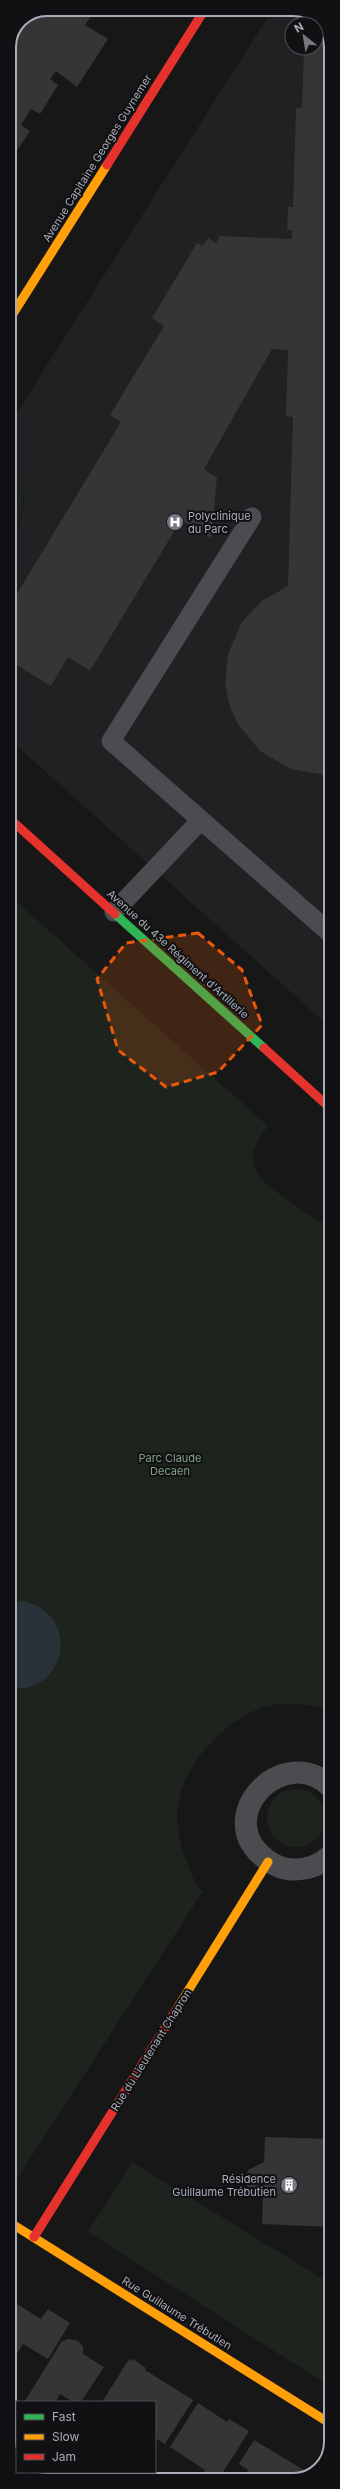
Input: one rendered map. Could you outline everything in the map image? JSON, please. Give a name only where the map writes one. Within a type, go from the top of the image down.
[{"type":"street","name":"Avenue Capitaine Georges Guynemer","points":[[16,309],[201,16]]},
{"type":"street","name":"Avenue du 43e Régiment d'Artillerie","points":[[16,824],[324,1103]]},
{"type":"street","points":[[324,1778],[310,1774],[295,1772],[280,1775],[267,1782],[256,1793],[249,1807],[247,1822],[250,1838],[257,1851],[268,1862],[281,1868],[297,1870],[312,1868],[324,1860]]},
{"type":"street","name":"Rue du Lieutenant Chapron","points":[[34,2237],[268,1862]]},
{"type":"street","name":"Rue Guillaume Trébutien","points":[[16,2226],[324,2420]]},
{"type":"lane","points":[[252,517],[111,741],[324,928]]},
{"type":"lane","points":[[114,912],[201,820]]},
{"type":"highlighted area","points":[[198,933],[242,970],[262,1025],[218,1072],[166,1087],[118,1050],[97,979],[126,943]]},
{"type":"shaded area","name":"Polyclinique du Parc","points":[[269,16],[284,16],[284,56],[324,56],[324,1022],[16,745],[16,531],[24,504],[24,494],[16,477],[16,414]]},
{"type":"shaded area","points":[[24,1601],[43,1610],[55,1623],[60,1639],[59,1655],[53,1670],[42,1681],[27,1687],[16,1687],[16,1602]]},
{"type":"green space","points":[[16,471],[21,481],[23,491],[22,512],[16,528]]},
{"type":"green space","name":"Parc Claude Decaen","points":[[16,901],[268,1126],[254,1151],[253,1161],[256,1170],[261,1178],[279,1194],[324,1222],[324,1709],[300,1704],[283,1704],[268,1706],[253,1711],[223,1731],[198,1758],[182,1789],[178,1805],[177,1819],[180,1840],[190,1872],[194,1881],[203,1891],[16,2180]]},
{"type":"green space","points":[[290,1789],[302,1789],[307,1791],[317,1797],[323,1807],[323,1829],[317,1839],[302,1847],[290,1847],[275,1839],[267,1824],[267,1812],[275,1797]]},
{"type":"green space","points":[[132,2162],[324,2280],[324,2383],[88,2232]]},
{"type":"building","points":[[47,16],[91,16],[85,25],[108,39],[77,87],[56,71],[50,79],[58,85],[40,114],[31,109],[21,125],[30,131],[16,152],[16,47],[18,35],[25,25],[35,18]]},
{"type":"building","points":[[304,56],[324,56],[324,775],[291,769],[260,751],[238,724],[230,707],[225,683],[228,654],[242,622],[262,601],[288,586],[293,417],[286,416],[288,350],[272,349],[204,469],[217,478],[211,538],[181,520],[90,671],[68,657],[51,686],[16,664],[16,595],[121,422],[110,415],[164,326],[152,318],[197,243],[203,246],[208,238],[216,243],[220,236],[292,239],[292,230],[287,230],[288,207],[293,207],[296,108],[302,108]]},
{"type":"building","name":"Résidence Guillaume Trébutien","points":[[265,2137],[324,2139],[324,2227],[262,2224],[263,2198],[254,2196],[248,2190],[246,2179],[248,2170],[264,2162]]},
{"type":"building","points":[[16,2303],[41,2319],[48,2309],[70,2323],[48,2359],[23,2344],[16,2355]]},
{"type":"building","points":[[69,2339],[78,2341],[83,2346],[83,2354],[104,2367],[82,2401],[71,2401],[60,2394],[56,2401],[25,2401],[62,2341]]},
{"type":"building","points":[[129,2359],[132,2361],[133,2359],[146,2368],[145,2370],[193,2400],[165,2444],[156,2439],[156,2401],[103,2401]]},
{"type":"building","points":[[198,2403],[227,2422],[229,2419],[249,2431],[222,2473],[203,2473],[205,2470],[170,2447]]},
{"type":"building","points":[[254,2440],[305,2471],[297,2473],[246,2473],[248,2470],[239,2464]]},
{"type":"traffic: fast","points":[[115,914],[264,1048]]},
{"type":"traffic: slow","points":[[16,309],[107,165]]},
{"type":"traffic: slow","points":[[178,2007],[268,1862]]},
{"type":"traffic: slow","points":[[16,2226],[324,2420]]},
{"type":"traffic: jam","points":[[107,165],[201,16]]},
{"type":"traffic: jam","points":[[16,824],[115,914]]},
{"type":"traffic: jam","points":[[264,1048],[324,1103]]},
{"type":"traffic: jam","points":[[34,2237],[178,2007]]},
{"type":"place","name":"Polyclinique du Parc","points":[[175,522]]},
{"type":"place","name":"Résidence Guillaume Trébutien","points":[[289,2185]]}]
